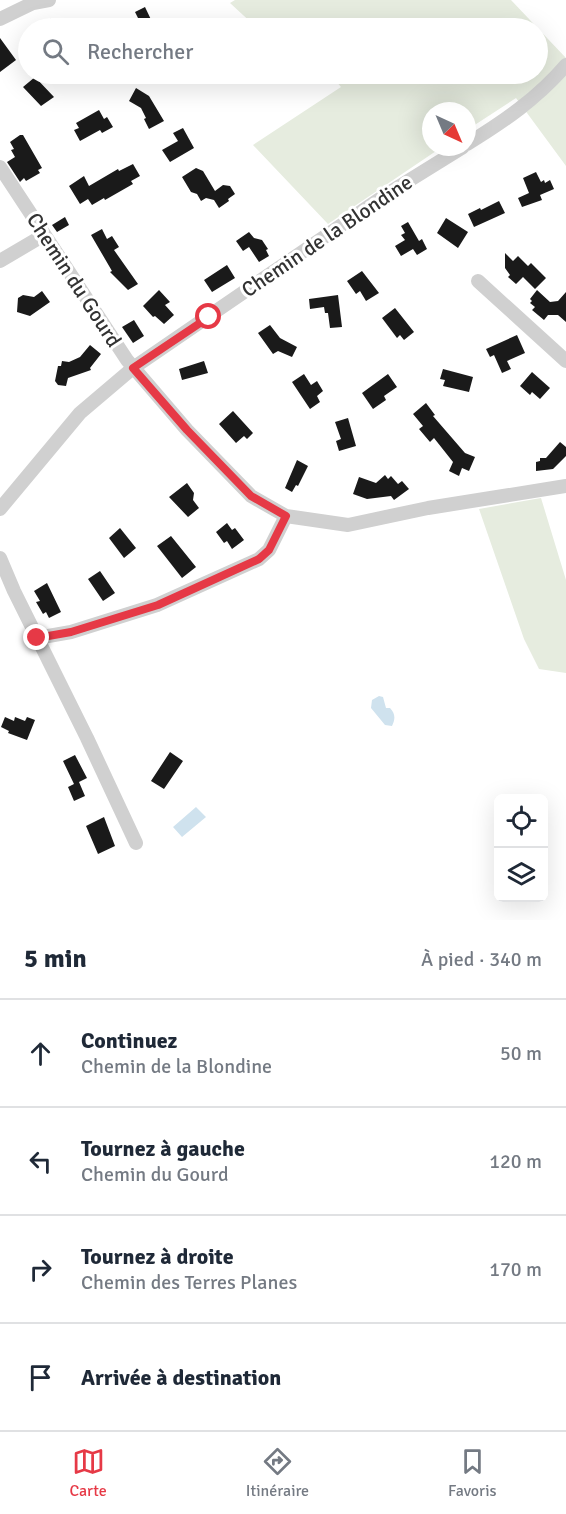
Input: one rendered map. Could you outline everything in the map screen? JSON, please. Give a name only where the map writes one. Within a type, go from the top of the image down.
[{"type":"street","points":[[0,19],[33,3],[49,0]]},
{"type":"street","points":[[476,138],[529,101],[552,82],[566,66]]},
{"type":"street","name":"Chemin de la Blondine","points":[[0,509],[80,413],[133,368],[384,196],[448,156]]},
{"type":"street","name":"Chemin du Gourd","points":[[0,167],[133,368],[187,430],[251,496],[286,516],[348,525],[428,508],[566,486]]},
{"type":"street","points":[[0,261],[44,235]]},
{"type":"street","points":[[478,281],[566,361]]},
{"type":"street","points":[[37,638],[71,632],[158,605],[259,559],[269,550],[286,516]]},
{"type":"street","points":[[0,558],[136,843]]},
{"type":"shaded area","points":[[235,0],[511,0],[528,18],[246,18],[230,3]]},
{"type":"shaded area","points":[[548,39],[566,58],[566,166],[516,98],[476,124],[476,102],[422,102],[422,156],[429,156],[328,224],[253,145],[341,87],[338,84],[548,84]]},
{"type":"shaded area","points":[[541,498],[566,580],[566,673],[539,669],[524,639],[479,509]]},
{"type":"water","points":[[379,696],[383,697],[386,708],[390,708],[393,712],[392,726],[385,725],[371,708],[372,700]]},
{"type":"water","points":[[196,807],[206,817],[182,837],[173,827]]},
{"type":"building","points":[[145,7],[150,18],[138,18],[135,12]]},
{"type":"building","points":[[0,38],[16,60],[0,72]]},
{"type":"building","points":[[27,84],[42,84],[54,97],[41,106],[23,87]]},
{"type":"building","points":[[136,88],[149,96],[164,121],[149,129],[141,108],[129,101]]},
{"type":"building","points":[[99,110],[104,119],[107,117],[113,127],[102,133],[100,130],[80,141],[74,130],[79,128],[76,123]]},
{"type":"building","points":[[183,128],[194,148],[170,162],[162,150],[178,141],[173,133]]},
{"type":"building","points":[[23,135],[42,168],[38,170],[40,173],[26,181],[24,178],[20,182],[7,162],[15,157],[10,142]]},
{"type":"building","points":[[133,164],[140,176],[131,181],[133,184],[92,205],[88,199],[80,204],[69,186],[84,176],[89,186],[118,169],[119,171]]},
{"type":"building","points":[[196,168],[203,171],[215,191],[223,185],[230,186],[235,194],[219,208],[214,200],[206,198],[201,201],[197,194],[191,192],[182,177]]},
{"type":"building","points":[[536,172],[541,182],[544,180],[545,183],[550,180],[554,189],[540,195],[542,200],[522,207],[518,198],[529,193],[523,178]]},
{"type":"building","points":[[499,201],[505,213],[474,227],[468,214]]},
{"type":"building","points":[[65,217],[69,225],[57,232],[52,225]]},
{"type":"building","points":[[446,218],[468,232],[458,248],[437,233]]},
{"type":"building","points":[[408,222],[419,241],[422,239],[427,249],[417,255],[413,249],[401,256],[395,246],[405,240],[401,235],[405,233],[401,226]]},
{"type":"building","points":[[102,229],[107,239],[112,236],[119,247],[114,250],[138,284],[128,290],[110,272],[112,271],[91,235]]},
{"type":"building","points":[[249,232],[254,238],[262,240],[268,249],[266,250],[269,256],[259,262],[249,247],[243,251],[236,241]]},
{"type":"building","points":[[505,253],[513,261],[518,256],[528,266],[531,263],[546,278],[535,289],[523,277],[516,284],[508,277],[510,275],[505,268]]},
{"type":"building","points":[[227,265],[235,278],[212,292],[204,280]]},
{"type":"building","points":[[362,271],[379,293],[366,301],[360,291],[356,294],[347,281]]},
{"type":"building","points":[[159,290],[170,302],[165,305],[174,315],[164,324],[155,316],[153,317],[143,306]]},
{"type":"building","points":[[537,290],[550,302],[558,301],[566,292],[566,322],[558,315],[548,315],[544,320],[532,310],[535,307],[530,303],[532,301],[530,299]]},
{"type":"building","points":[[42,291],[50,302],[30,316],[17,312],[18,298],[23,295],[34,297]]},
{"type":"building","points":[[338,295],[342,327],[330,328],[328,313],[325,313],[324,307],[310,309],[309,299]]},
{"type":"building","points":[[395,308],[414,332],[404,340],[400,335],[397,338],[382,318]]},
{"type":"building","points":[[134,320],[144,336],[133,343],[122,327]]},
{"type":"building","points":[[270,325],[280,338],[297,347],[292,357],[278,351],[273,354],[258,333]]},
{"type":"building","points":[[517,335],[525,353],[507,361],[511,369],[502,373],[494,355],[490,357],[486,349]]},
{"type":"building","points":[[90,345],[101,354],[90,368],[91,370],[68,378],[66,386],[58,385],[55,381],[58,366],[61,366],[62,361],[69,362],[80,357]]},
{"type":"building","points":[[204,361],[208,373],[182,380],[179,369]]},
{"type":"building","points":[[443,369],[473,377],[469,392],[443,386],[445,380],[440,379]]},
{"type":"building","points":[[532,372],[550,388],[540,399],[532,392],[530,395],[520,386]]},
{"type":"building","points":[[304,374],[311,385],[317,381],[323,391],[317,396],[320,402],[310,409],[292,382]]},
{"type":"building","points":[[388,374],[397,387],[384,396],[386,400],[373,409],[362,393]]},
{"type":"building","points":[[426,403],[435,415],[433,416],[465,453],[475,457],[469,471],[462,468],[459,476],[449,471],[453,462],[434,438],[430,442],[419,429],[423,426],[413,414]]},
{"type":"building","points":[[233,411],[253,433],[247,439],[244,436],[236,443],[219,424]]},
{"type":"building","points":[[348,418],[356,446],[339,451],[336,441],[341,439],[335,422]]},
{"type":"building","points":[[560,442],[566,447],[566,456],[553,469],[536,471],[536,462],[540,461],[540,458],[546,458]]},
{"type":"building","points":[[297,460],[308,466],[298,486],[296,485],[292,492],[285,488]]},
{"type":"building","points":[[385,475],[388,479],[391,476],[398,484],[402,481],[409,489],[394,500],[391,496],[367,499],[353,494],[359,477],[376,483]]},
{"type":"building","points":[[187,483],[194,493],[193,500],[199,508],[188,517],[169,497]]},
{"type":"building","points":[[227,523],[232,530],[235,528],[244,540],[232,549],[227,541],[224,543],[216,532]]},
{"type":"building","points":[[120,528],[136,548],[124,558],[109,538]]},
{"type":"building","points":[[171,536],[196,567],[182,578],[157,546]]},
{"type":"building","points":[[100,571],[115,593],[103,601],[88,579]]},
{"type":"building","points":[[47,583],[61,612],[49,618],[46,612],[43,614],[36,602],[40,601],[34,591]]},
{"type":"building","points":[[5,717],[14,721],[15,717],[25,721],[27,717],[35,720],[27,740],[8,733],[9,731],[1,727]]},
{"type":"building","points":[[170,752],[183,761],[164,789],[151,781]]},
{"type":"building","points":[[75,755],[87,778],[79,782],[85,796],[74,801],[68,787],[74,784],[63,761]]},
{"type":"building","points":[[104,817],[115,846],[98,854],[86,826]]},
{"type":"route","points":[[37,638],[71,632],[158,605],[259,559],[269,550],[286,516],[251,496],[187,430],[133,368],[209,317]]}]
